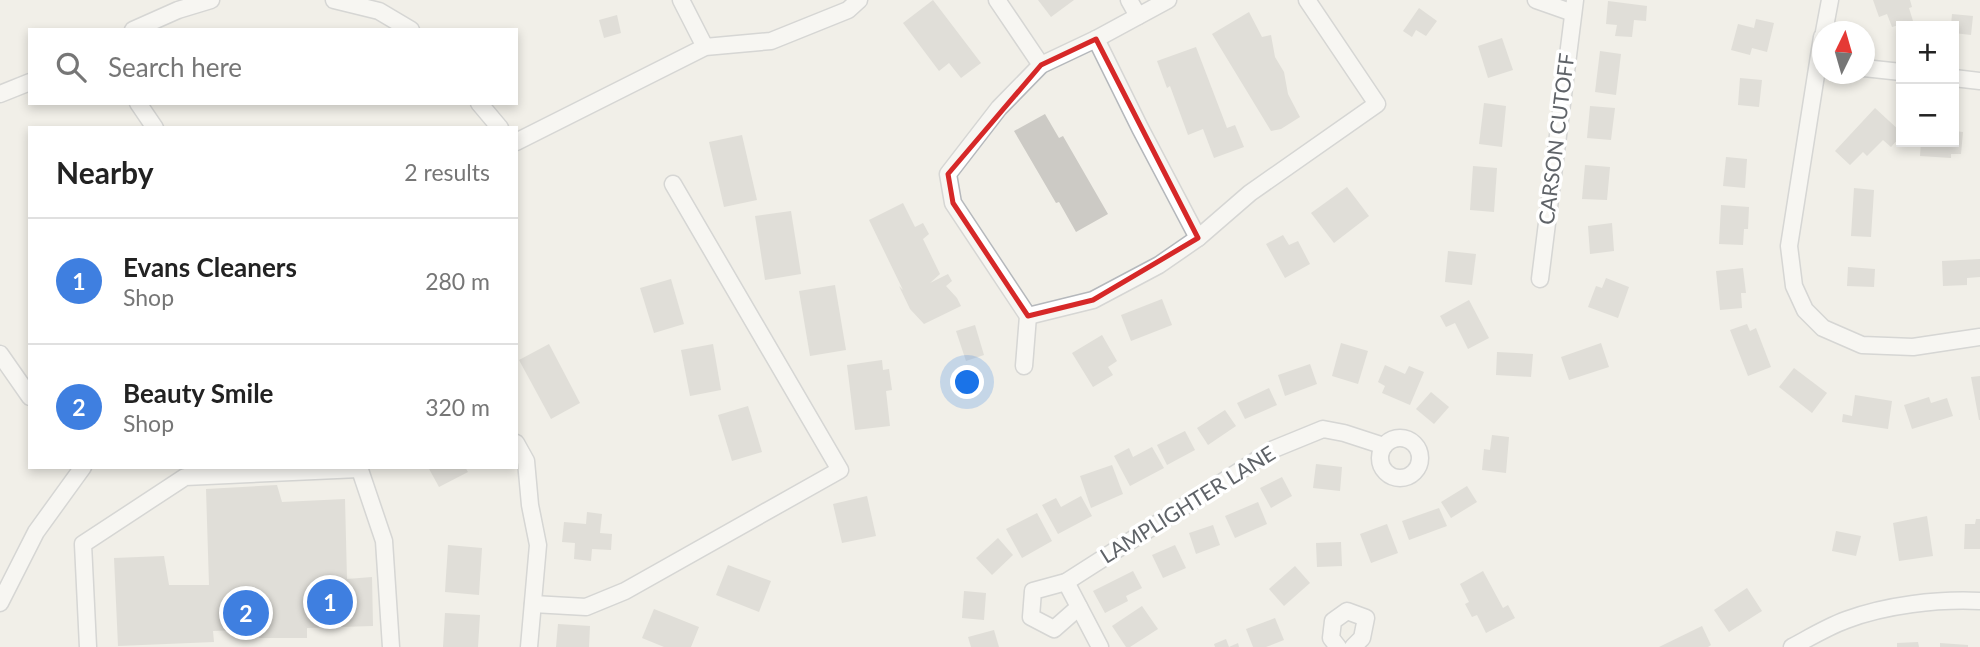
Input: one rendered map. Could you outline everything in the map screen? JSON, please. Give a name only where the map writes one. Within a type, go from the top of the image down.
[{"type":"street","points":[[138,28],[178,10],[211,0]]},
{"type":"street","points":[[334,0],[379,11],[408,28]]},
{"type":"street","points":[[681,0],[705,47]]},
{"type":"street","points":[[518,141],[705,47],[771,41],[848,10],[859,0]]},
{"type":"street","points":[[997,0],[1041,65]]},
{"type":"street","points":[[1129,0],[1138,16]]},
{"type":"street","points":[[1024,366],[1028,316],[953,203],[947,174],[999,108],[1041,65],[1168,0]]},
{"type":"street","points":[[1028,316],[1093,300],[1158,264],[1199,238],[1250,193],[1377,104],[1307,0]]},
{"type":"street","points":[[1536,0],[1574,6]]},
{"type":"street","points":[[1826,21],[1830,0]]},
{"type":"street","name":"CARSON CUTOFF","points":[[1540,279],[1574,6]]},
{"type":"street","points":[[1096,39],[1199,238]]},
{"type":"street","points":[[1875,69],[1896,71]]},
{"type":"street","points":[[1959,79],[1980,81]]},
{"type":"street","points":[[0,94],[28,83]]},
{"type":"street","points":[[1816,84],[1789,246],[1794,286],[1805,310],[1823,328],[1861,345],[1913,348],[1980,337]]},
{"type":"street","points":[[139,105],[154,126]]},
{"type":"street","points":[[481,105],[498,126]]},
{"type":"street","points":[[533,604],[586,607],[625,591],[840,470],[673,184]]},
{"type":"street","points":[[0,354],[28,394]]},
{"type":"street","name":"LAMPLIGHTER LANE","points":[[1079,607],[1054,628],[1031,617],[1033,591],[1066,582],[1274,449],[1323,429],[1384,446]]},
{"type":"street","points":[[518,447],[526,461],[530,505],[538,545],[529,647]]},
{"type":"street","points":[[0,603],[36,532],[80,469]]},
{"type":"street","points":[[88,647],[83,544],[184,477],[340,469]]},
{"type":"street","points":[[359,469],[384,541],[391,647]]},
{"type":"street","points":[[1066,582],[1100,647]]},
{"type":"street","points":[[1792,647],[1845,620],[1902,606],[1980,601]]},
{"type":"street","points":[[1338,647],[1331,638],[1333,621],[1347,611],[1366,618],[1362,638],[1353,647]]},
{"type":"highlighted area","points":[[1096,39],[1198,238],[1093,300],[1028,316],[953,203],[948,174],[1041,65]]},
{"type":"building","points":[[933,0],[981,63],[961,78],[949,63],[939,71],[903,23]]},
{"type":"building","points":[[1038,0],[1074,0],[1051,17]]},
{"type":"building","points":[[1873,0],[1910,0],[1912,7],[1909,8],[1913,21],[1896,21],[1896,26],[1892,27],[1887,14],[1879,17]]},
{"type":"building","points":[[1608,1],[1647,6],[1646,21],[1634,20],[1632,37],[1615,36],[1617,25],[1606,24]]},
{"type":"building","points":[[1419,8],[1437,21],[1426,36],[1416,30],[1412,37],[1403,31]]},
{"type":"building","points":[[1249,12],[1262,37],[1271,35],[1275,57],[1284,72],[1288,94],[1300,117],[1281,129],[1271,131],[1212,34]]},
{"type":"building","points":[[1952,14],[1973,16],[1971,35],[1959,34],[1959,21],[1951,21]]},
{"type":"building","points":[[617,15],[621,33],[604,38],[599,20]]},
{"type":"building","points":[[1756,19],[1774,23],[1767,52],[1752,48],[1750,55],[1731,50],[1738,24],[1754,28]]},
{"type":"building","points":[[1502,38],[1513,70],[1488,78],[1478,46]]},
{"type":"building","points":[[1196,47],[1227,128],[1235,125],[1244,147],[1214,158],[1203,129],[1188,135],[1170,86],[1167,88],[1157,61]]},
{"type":"building","points":[[1600,51],[1621,54],[1616,95],[1595,92]]},
{"type":"building","points":[[1740,78],[1762,80],[1759,107],[1738,105]]},
{"type":"building","points":[[1484,103],[1506,106],[1502,147],[1479,144]]},
{"type":"building","points":[[1590,106],[1615,108],[1611,140],[1587,138]]},
{"type":"building","points":[[1875,108],[1896,127],[1896,142],[1891,147],[1883,140],[1867,156],[1863,152],[1850,165],[1835,151]]},
{"type":"building","points":[[1045,114],[1059,138],[1063,136],[1108,214],[1076,232],[1014,131]]},
{"type":"building","points":[[1959,132],[1963,132],[1961,154],[1951,154],[1951,158],[1920,156],[1921,147],[1959,147]]},
{"type":"building","points":[[742,135],[757,200],[724,207],[709,142]]},
{"type":"building","points":[[1726,157],[1747,159],[1745,188],[1723,186]]},
{"type":"building","points":[[1585,165],[1610,167],[1607,200],[1582,199]]},
{"type":"building","points":[[1473,166],[1497,168],[1494,212],[1470,210]]},
{"type":"building","points":[[1347,187],[1369,216],[1334,243],[1311,213]]},
{"type":"building","points":[[1854,188],[1874,190],[1871,237],[1851,236]]},
{"type":"building","points":[[903,203],[915,227],[923,223],[929,234],[923,239],[940,274],[930,283],[948,274],[952,281],[946,286],[961,306],[924,324],[910,309],[869,220]]},
{"type":"building","points":[[1721,205],[1749,207],[1748,229],[1744,229],[1743,245],[1719,244]]},
{"type":"building","points":[[791,211],[801,274],[765,280],[755,216]]},
{"type":"building","points":[[1612,223],[1614,251],[1590,254],[1588,226]]},
{"type":"building","points":[[1283,235],[1289,245],[1298,241],[1310,264],[1285,278],[1266,244]]},
{"type":"building","points":[[1448,251],[1476,254],[1472,285],[1445,282]]},
{"type":"building","points":[[1980,259],[1980,277],[1967,278],[1967,285],[1943,286],[1942,261]]},
{"type":"building","points":[[1848,267],[1875,269],[1874,287],[1847,286]]},
{"type":"building","points":[[1743,268],[1746,293],[1741,293],[1742,308],[1720,310],[1716,271]]},
{"type":"building","points":[[1606,278],[1629,287],[1618,318],[1588,307],[1596,286],[1602,288]]},
{"type":"building","points":[[671,279],[684,324],[654,333],[640,288]]},
{"type":"building","points":[[835,285],[846,350],[810,356],[799,291]]},
{"type":"building","points":[[1162,299],[1172,325],[1131,341],[1121,315]]},
{"type":"building","points":[[1469,300],[1489,338],[1468,349],[1455,323],[1446,327],[1440,316]]},
{"type":"building","points":[[1747,324],[1750,331],[1756,328],[1771,367],[1748,376],[1730,330]]},
{"type":"building","points":[[975,325],[984,355],[966,361],[956,331]]},
{"type":"building","points":[[1102,335],[1117,361],[1108,367],[1113,375],[1093,387],[1072,353]]},
{"type":"building","points":[[1341,343],[1368,351],[1358,384],[1332,376]]},
{"type":"building","points":[[1601,343],[1609,367],[1569,380],[1561,357]]},
{"type":"building","points":[[549,344],[580,403],[551,419],[519,360]]},
{"type":"building","points":[[713,344],[721,390],[690,396],[681,350]]},
{"type":"building","points":[[1497,352],[1533,354],[1531,377],[1496,375]]},
{"type":"building","points":[[882,360],[883,370],[889,369],[892,390],[886,391],[890,426],[855,430],[847,365]]},
{"type":"building","points":[[1310,364],[1317,384],[1285,396],[1278,375]]},
{"type":"building","points":[[1385,365],[1405,374],[1409,366],[1424,372],[1410,405],[1382,393],[1385,386],[1378,382]]},
{"type":"building","points":[[1794,368],[1827,393],[1812,413],[1779,387]]},
{"type":"building","points":[[1980,376],[1980,420],[1979,420],[1971,377]]},
{"type":"building","points":[[1269,388],[1277,405],[1245,419],[1237,403]]},
{"type":"building","points":[[1431,392],[1449,407],[1434,424],[1416,409]]},
{"type":"building","points":[[1855,395],[1892,401],[1888,429],[1842,422],[1843,414],[1852,416]]},
{"type":"building","points":[[1929,397],[1931,403],[1947,398],[1953,416],[1912,429],[1904,405]]},
{"type":"building","points":[[748,406],[762,452],[732,461],[718,415]]},
{"type":"building","points":[[1225,410],[1236,426],[1208,445],[1197,428]]},
{"type":"building","points":[[1185,431],[1195,450],[1167,465],[1157,445]]},
{"type":"building","points":[[1492,435],[1509,437],[1506,473],[1482,470],[1484,449],[1490,450]]},
{"type":"building","points":[[1152,447],[1164,468],[1130,486],[1114,456],[1129,448],[1133,457]]},
{"type":"building","points":[[1316,464],[1342,467],[1340,491],[1313,488]]},
{"type":"building","points":[[1112,465],[1123,494],[1091,508],[1080,476]]},
{"type":"building","points":[[429,469],[466,469],[468,472],[439,487]]},
{"type":"building","points":[[1282,477],[1292,496],[1271,508],[1260,488]]},
{"type":"building","points":[[277,485],[282,502],[345,499],[347,579],[372,577],[373,626],[307,628],[307,638],[259,638],[259,629],[213,631],[214,642],[118,646],[114,558],[164,556],[169,585],[209,585],[206,489]]},
{"type":"building","points":[[1467,486],[1477,502],[1451,518],[1441,502]]},
{"type":"building","points":[[867,496],[876,536],[842,543],[833,504]]},
{"type":"building","points":[[1081,496],[1092,516],[1058,534],[1042,505],[1056,498],[1061,507]]},
{"type":"building","points":[[1258,502],[1267,524],[1235,538],[1225,516]]},
{"type":"building","points":[[1439,508],[1447,526],[1409,540],[1402,521]]},
{"type":"building","points":[[587,512],[602,514],[600,533],[612,534],[611,550],[592,549],[591,561],[574,559],[575,543],[562,542],[564,522],[586,524]]},
{"type":"building","points":[[1037,513],[1052,541],[1022,558],[1006,529]]},
{"type":"building","points":[[1927,516],[1933,556],[1899,561],[1893,523]]},
{"type":"building","points":[[1976,519],[1980,519],[1980,549],[1964,549],[1965,524],[1975,524]]},
{"type":"building","points":[[1387,524],[1398,553],[1371,563],[1360,534]]},
{"type":"building","points":[[1213,525],[1220,545],[1196,554],[1189,533]]},
{"type":"building","points":[[1836,531],[1861,536],[1856,556],[1832,551]]},
{"type":"building","points":[[998,538],[1013,555],[992,575],[976,558]]},
{"type":"building","points":[[1341,542],[1342,566],[1317,567],[1316,543]]},
{"type":"building","points":[[448,545],[482,548],[479,595],[445,592]]},
{"type":"building","points":[[1175,545],[1186,568],[1163,578],[1152,555]]},
{"type":"building","points":[[728,565],[771,581],[759,612],[716,595]]},
{"type":"building","points":[[1295,566],[1310,583],[1284,606],[1269,589]]},
{"type":"building","points":[[1133,571],[1142,588],[1126,596],[1128,601],[1105,613],[1093,591]]},
{"type":"building","points":[[1483,571],[1503,608],[1508,605],[1515,618],[1486,633],[1477,615],[1472,617],[1465,604],[1469,602],[1460,584]]},
{"type":"building","points":[[1747,588],[1762,611],[1729,632],[1714,610]]},
{"type":"building","points":[[964,591],[986,593],[984,620],[962,618]]},
{"type":"building","points":[[1142,606],[1158,629],[1126,647],[1112,626]]},
{"type":"building","points":[[654,609],[699,627],[691,647],[664,647],[642,638]]},
{"type":"building","points":[[445,613],[480,615],[478,647],[443,647]]},
{"type":"building","points":[[1275,618],[1284,640],[1266,647],[1253,647],[1246,629]]},
{"type":"building","points":[[558,624],[590,626],[589,647],[556,647]]},
{"type":"building","points":[[1702,626],[1711,645],[1708,647],[1659,647]]},
{"type":"building","points":[[994,630],[999,647],[971,647],[968,637]]},
{"type":"building","points":[[1226,639],[1229,647],[1215,647],[1214,644]]},
{"type":"building","points":[[1918,642],[1919,647],[1897,647],[1897,643]]},
{"type":"building","points":[[1940,643],[1968,645],[1968,647],[1940,647]]},
{"type":"place","name":"Evans Cleaners","points":[[330,602]]},
{"type":"place","name":"Beauty Smile","points":[[246,613]]}]
